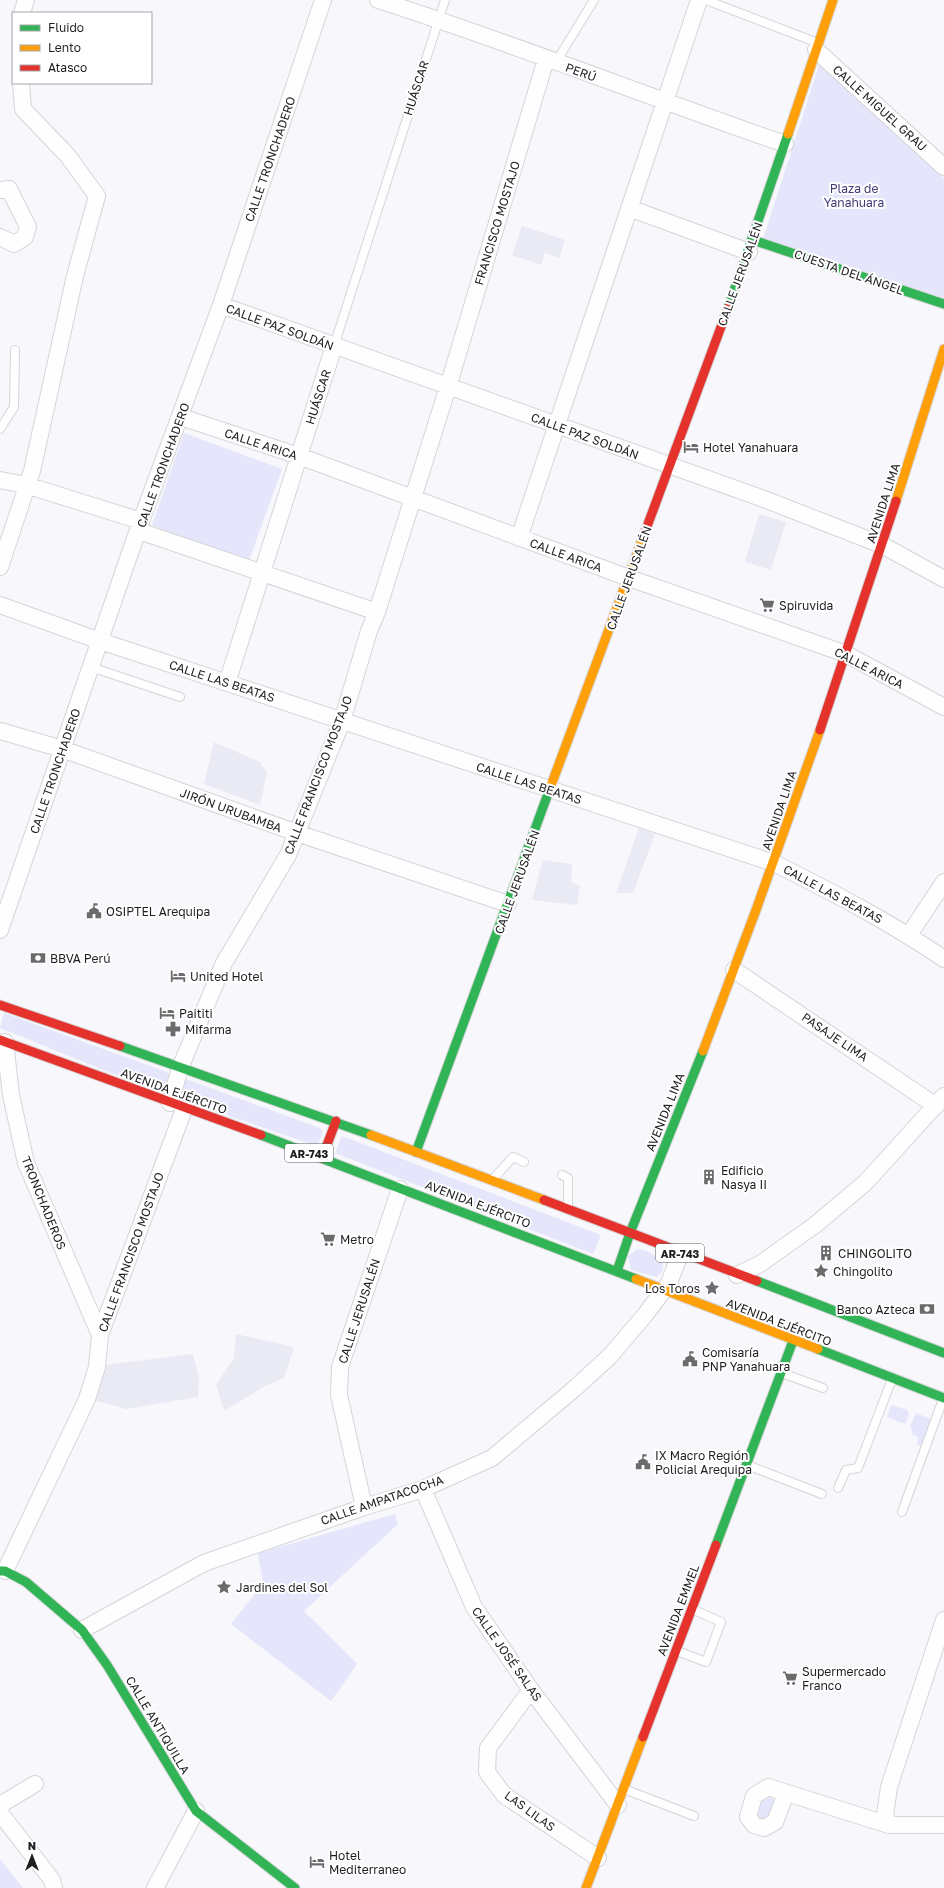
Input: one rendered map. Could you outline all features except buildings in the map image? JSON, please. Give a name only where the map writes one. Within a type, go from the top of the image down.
[{"type":"street","points":[[22,12],[26,0]]},
{"type":"street","name":"CALLE TRONCHADERO","points":[[0,930],[140,526],[221,305],[323,0]]},
{"type":"street","name":"PERÚ","points":[[378,0],[785,144]]},
{"type":"street","points":[[519,538],[555,426],[699,0]]},
{"type":"street","name":"CALLE JERUSALÉN","points":[[416,1152],[751,246],[833,0]]},
{"type":"street","name":"CALLE MIGUEL GRAU","points":[[818,47],[944,166]]},
{"type":"street","name":"FRANCISCO MOSTAJO","points":[[448,387],[551,61]]},
{"type":"street","points":[[0,567],[26,485],[32,471],[75,276],[97,196],[68,156],[23,109],[21,84]]},
{"type":"street","points":[[0,190],[9,189],[28,227],[25,238],[14,244],[0,237]]},
{"type":"street","name":"CUESTA DEL ÁNGEL","points":[[629,208],[944,304]]},
{"type":"street","name":"CALLE PAZ SOLDÁN","points":[[221,305],[555,426],[764,499],[882,545],[944,579]]},
{"type":"street","name":"HUÁSCAR","points":[[227,683],[334,346]]},
{"type":"street","name":"AVENIDA LIMA","points":[[617,1271],[630,1232],[734,970],[774,863],[846,654],[944,349]]},
{"type":"street","name":"CALLE FRANCISCO MOSTAJO","points":[[2,1571],[87,1399],[97,1367],[100,1335],[177,1106],[180,1068],[224,963],[288,855],[342,721],[369,631],[377,612],[448,387]]},
{"type":"street","name":"CALLE ARICA","points":[[181,417],[300,456],[629,578],[846,654],[944,707]]},
{"type":"street","points":[[0,480],[26,485],[377,612]]},
{"type":"street","name":"CALLE LAS BEATAS","points":[[0,605],[100,641],[774,863],[822,886],[909,935],[944,958]]},
{"type":"street","name":"JIRÓN URUBAMBA","points":[[0,731],[62,749],[297,833],[508,904]]},
{"type":"street","points":[[909,935],[944,882]]},
{"type":"street","name":"PASAJE LIMA","points":[[734,970],[940,1101]]},
{"type":"street","name":"AVENIDA EJÉRCITO","points":[[0,1005],[336,1121],[568,1210],[630,1232],[675,1252],[944,1353]]},
{"type":"street","name":"AVENIDA EJÉRCITO","points":[[3,1041],[322,1158],[944,1398]]},
{"type":"street","name":"TRONCHADEROS","points":[[3,1041],[11,1094],[26,1163],[100,1335]]},
{"type":"street","points":[[737,1275],[760,1264],[808,1229],[865,1183],[940,1101]]},
{"type":"street","points":[[322,1158],[336,1121]]},
{"type":"street","name":"CALLE JERUSALÉN","points":[[364,1507],[339,1395],[340,1367],[400,1189]]},
{"type":"street","name":"CALLE AMPATACOCHA","points":[[82,1630],[204,1563],[364,1507],[423,1489],[492,1458],[574,1389],[610,1356],[663,1290],[674,1273],[677,1262],[675,1252]]},
{"type":"street","name":"AVENIDA EMMEL","points":[[586,1888],[793,1341]]},
{"type":"street","name":"CALLE JOSÉ SALAS","points":[[423,1489],[474,1607],[531,1690],[618,1805]]},
{"type":"street","name":"CALLE ANTIQUILLA","points":[[2,1571],[26,1582],[82,1630],[107,1665],[196,1811],[295,1888]]},
{"type":"street","points":[[889,1825],[884,1816],[889,1787],[944,1620]]},
{"type":"street","name":"LAS LILAS","points":[[531,1690],[488,1748],[488,1772],[504,1795],[598,1858]]},
{"type":"street","points":[[0,1805],[35,1784]]},
{"type":"street","points":[[786,1793],[889,1825],[944,1825]]},
{"type":"street","points":[[156,1888],[196,1811]]},
{"type":"street","points":[[0,1813],[52,1880],[54,1888]]},
{"type":"lane","name":"HUÁSCAR","points":[[334,346],[444,0]]},
{"type":"lane","points":[[551,61],[594,0]]},
{"type":"lane","name":"CALLE MIGUEL GRAU","points":[[706,0],[818,47]]},
{"type":"lane","points":[[0,429],[14,407],[15,350]]},
{"type":"lane","points":[[91,666],[180,697]]},
{"type":"lane","points":[[491,1180],[513,1157],[524,1162]]},
{"type":"lane","points":[[562,1176],[568,1178],[568,1210]]},
{"type":"lane","points":[[781,1372],[822,1388]]},
{"type":"lane","points":[[838,1488],[846,1470],[858,1468],[892,1378]]},
{"type":"lane","points":[[902,1512],[944,1398]]},
{"type":"lane","points":[[746,1465],[822,1494]]},
{"type":"lane","points":[[676,1651],[706,1662],[721,1622],[692,1609]]},
{"type":"lane","points":[[624,1789],[694,1816]]},
{"type":"shaded area","points":[[522,226],[565,240],[559,258],[545,253],[541,265],[512,255]]},
{"type":"shaded area","points":[[759,514],[786,522],[771,570],[745,562]]},
{"type":"shaded area","points":[[214,742],[260,762],[267,773],[260,805],[204,784]]},
{"type":"shaded area","points":[[639,828],[655,834],[633,893],[616,893]]},
{"type":"shaded area","points":[[543,860],[572,864],[571,882],[580,886],[577,905],[532,900]]},
{"type":"shaded area","points":[[236,1334],[294,1347],[284,1378],[265,1386],[224,1411],[216,1385],[234,1358]]},
{"type":"shaded area","points":[[193,1354],[199,1377],[198,1397],[126,1409],[94,1400],[105,1365]]},
{"type":"green space","name":"Plaza de Yanahuara","points":[[819,65],[944,178],[944,308],[763,239]]},
{"type":"green space","points":[[184,433],[282,469],[247,566],[152,525]]},
{"type":"green space","points":[[4,1013],[167,1072],[171,1077],[169,1089],[158,1092],[0,1028]]},
{"type":"green space","points":[[183,1078],[320,1128],[323,1132],[317,1146],[177,1098]]},
{"type":"green space","points":[[342,1136],[601,1235],[593,1254],[335,1153]]},
{"type":"green space","points":[[642,1249],[662,1259],[663,1270],[657,1277],[631,1270],[628,1256],[636,1250]]},
{"type":"green space","points":[[891,1405],[907,1410],[909,1415],[905,1424],[887,1417]]},
{"type":"green space","points":[[916,1413],[931,1419],[921,1446],[917,1445],[918,1437],[913,1435],[910,1426]]},
{"type":"green space","points":[[395,1514],[398,1524],[304,1611],[357,1664],[331,1701],[231,1624],[263,1584],[258,1553]]},
{"type":"green space","points":[[769,1795],[775,1800],[768,1817],[763,1820],[757,1815],[762,1797]]},
{"type":"green space","points":[[0,1859],[23,1888],[0,1888]]},
{"type":"traffic: fast","points":[[728,308],[788,134]]},
{"type":"traffic: fast","points":[[753,240],[944,304]]},
{"type":"traffic: fast","points":[[416,1152],[549,791]]},
{"type":"traffic: fast","points":[[120,1046],[371,1135]]},
{"type":"traffic: fast","points":[[617,1271],[630,1233],[703,1051]]},
{"type":"traffic: fast","points":[[261,1135],[636,1279]]},
{"type":"traffic: fast","points":[[757,1281],[944,1353]]},
{"type":"traffic: fast","points":[[716,1545],[793,1341]]},
{"type":"traffic: fast","points":[[818,1349],[944,1398]]},
{"type":"traffic: fast","points":[[0,1571],[5,1571],[26,1582],[82,1630],[107,1665],[196,1811],[295,1888]]},
{"type":"traffic: slow","points":[[788,134],[833,0]]},
{"type":"traffic: slow","points":[[896,501],[944,349]]},
{"type":"traffic: slow","points":[[549,791],[645,532]]},
{"type":"traffic: slow","points":[[703,1051],[756,910],[820,730]]},
{"type":"traffic: slow","points":[[371,1135],[544,1200]]},
{"type":"traffic: slow","points":[[636,1279],[818,1349]]},
{"type":"traffic: slow","points":[[586,1888],[643,1737]]},
{"type":"traffic: jam","points":[[645,532],[728,308]]},
{"type":"traffic: jam","points":[[820,730],[896,501]]},
{"type":"traffic: jam","points":[[0,1005],[120,1046]]},
{"type":"traffic: jam","points":[[0,1040],[261,1135]]},
{"type":"traffic: jam","points":[[322,1158],[336,1121]]},
{"type":"traffic: jam","points":[[544,1200],[757,1281]]},
{"type":"traffic: jam","points":[[643,1737],[716,1545]]},
{"type":"place","name":"Hotel Yanahuara","points":[[691,447]]},
{"type":"place","name":"Spiruvida","points":[[767,605]]},
{"type":"place","name":"OSIPTEL Arequipa","points":[[94,911]]},
{"type":"place","name":"BBVA Perú","points":[[38,958]]},
{"type":"place","name":"United Hotel","points":[[178,976]]},
{"type":"place","name":"Paititi","points":[[167,1013]]},
{"type":"place","name":"Mifarma","points":[[173,1029]]},
{"type":"place","name":"Edificio Nasya II","points":[[709,1177]]},
{"type":"place","name":"Metro","points":[[328,1239]]},
{"type":"place","name":"CHINGOLITO","points":[[826,1253]]},
{"type":"place","name":"Chingolito","points":[[821,1271]]},
{"type":"place","name":"Los Toros","points":[[712,1288]]},
{"type":"place","name":"Banco Azteca","points":[[927,1309]]},
{"type":"place","name":"Comisaría PNP Yanahuara","points":[[690,1359]]},
{"type":"place","name":"IX Macro Región Policial Arequipa","points":[[643,1462]]},
{"type":"place","name":"Jardines del Sol","points":[[224,1587]]},
{"type":"place","name":"Supermercado Franco","points":[[790,1678]]},
{"type":"place","name":"Hotel Mediterraneo","points":[[317,1862]]}]
